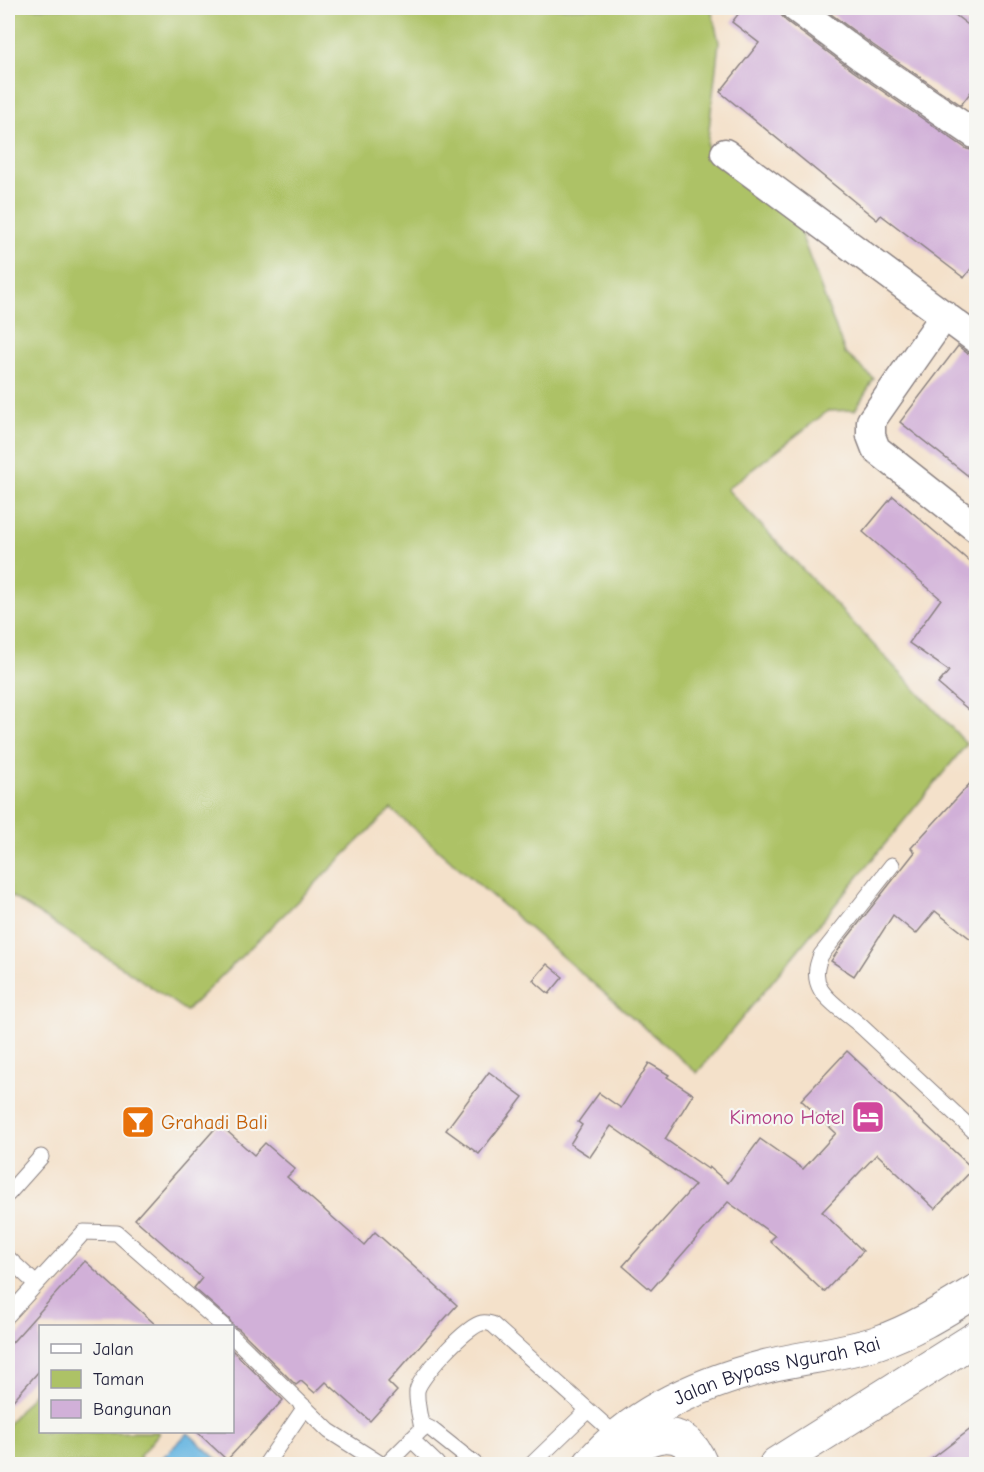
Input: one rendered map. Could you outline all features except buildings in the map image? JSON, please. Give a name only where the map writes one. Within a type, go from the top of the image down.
[{"type":"highway","name":"Jalan Bypass Ngurah Rai","points":[[590,1464],[616,1436],[686,1394],[721,1380],[768,1366],[842,1352],[879,1342],[917,1326],[976,1291]]},
{"type":"highway","points":[[776,1464],[976,1338]]},
{"type":"highway","points":[[601,1464],[638,1443],[661,1435],[682,1439],[697,1455],[701,1464]]},
{"type":"street","points":[[796,8],[863,58],[973,126]]},
{"type":"street","points":[[725,153],[976,339]]},
{"type":"street","points":[[945,315],[871,421],[870,436],[876,449],[976,528]]},
{"type":"lane","points":[[892,865],[821,955],[816,965],[816,976],[821,990],[834,1004],[976,1133]]},
{"type":"lane","points":[[8,1194],[41,1157]]},
{"type":"lane","points":[[8,1315],[84,1232],[117,1233],[222,1325]]},
{"type":"lane","points":[[8,1258],[36,1284]]},
{"type":"lane","points":[[437,1464],[417,1434],[417,1389],[429,1371],[457,1341],[468,1330],[482,1323],[492,1324],[616,1436]]},
{"type":"lane","points":[[234,1338],[329,1431],[381,1464]]},
{"type":"lane","points":[[266,1464],[305,1407]]},
{"type":"lane","points":[[532,1464],[587,1411]]},
{"type":"lane","points":[[387,1464],[425,1426],[475,1464]]},
{"type":"green space","points":[[8,8],[711,8],[719,42],[707,147],[798,226],[845,353],[874,379],[855,410],[828,411],[727,489],[967,744],[697,1073],[391,809],[186,1011],[8,894]]},
{"type":"green space","points":[[39,1387],[39,1433],[159,1433],[139,1457],[147,1464],[8,1464],[8,1424]]},
{"type":"water","points":[[188,1433],[222,1464],[160,1464],[158,1462]]},
{"type":"place","name":"Kimono Hotel","points":[[868,1117]]},
{"type":"place","name":"Grahadi Bali","points":[[138,1122]]}]
